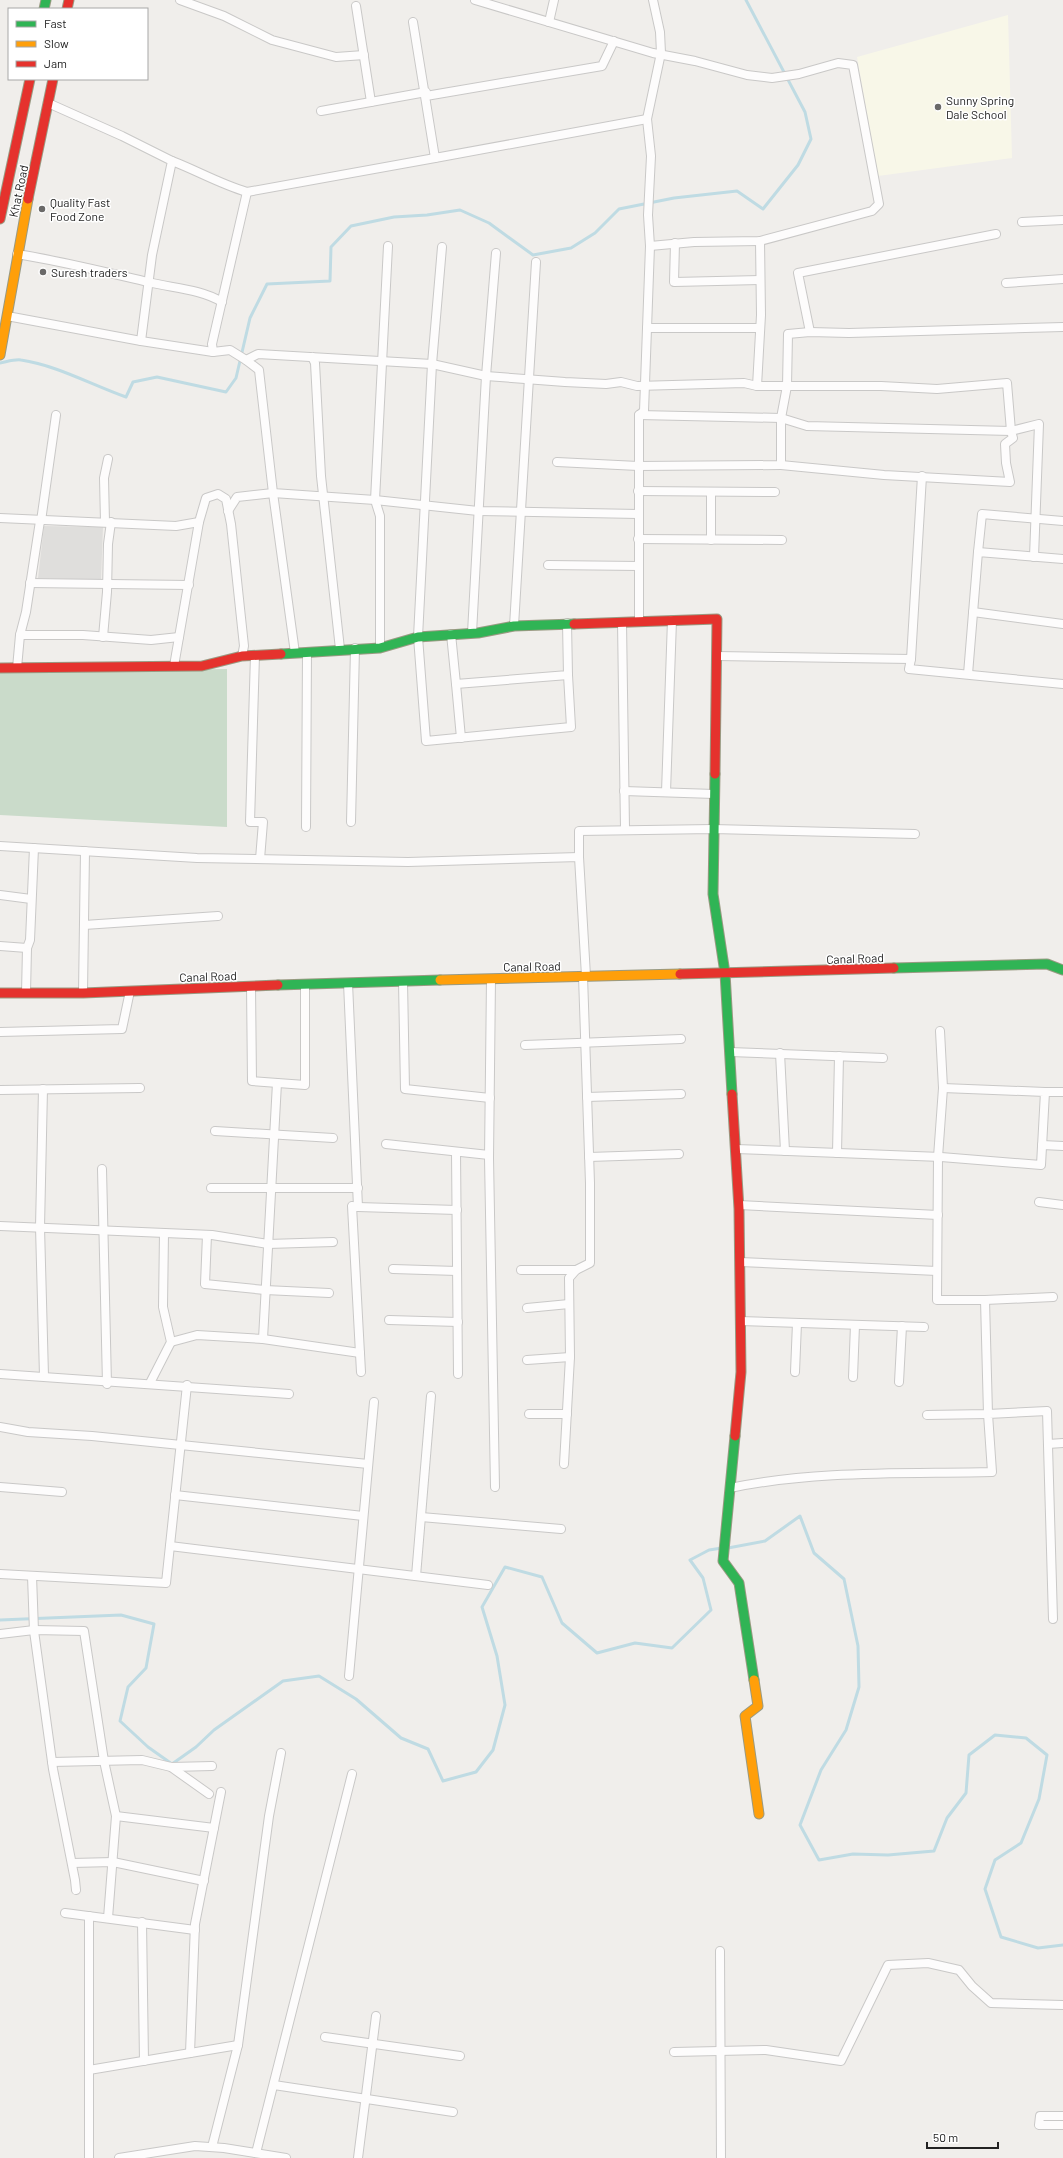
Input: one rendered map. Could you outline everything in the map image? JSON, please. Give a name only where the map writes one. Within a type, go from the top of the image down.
[{"type":"main road","name":"Khat Road","points":[[0,217],[30,80]]},
{"type":"main road","name":"Khat Road","points":[[0,353],[17,254],[53,80]]},
{"type":"main road","points":[[0,668],[202,666],[242,656],[355,648],[380,648],[418,637],[472,633],[514,626],[718,619],[713,894],[725,973],[736,1149],[739,1205],[741,1372],[725,1530],[724,1561],[740,1583],[758,1706],[745,1716],[759,1814]]},
{"type":"main road","name":"Canal Road","points":[[0,993],[83,993],[403,981],[1047,964],[1063,970]]},
{"type":"street","points":[[180,0],[224,16],[272,40],[336,57],[364,55]]},
{"type":"street","points":[[475,0],[614,41],[746,75],[772,78],[799,74],[838,63],[853,66],[879,204],[872,211],[760,241],[743,239],[650,246]]},
{"type":"street","points":[[549,22],[554,0]]},
{"type":"street","points":[[639,415],[644,411],[650,246],[648,215],[651,156],[647,119],[661,54],[660,32],[653,0]]},
{"type":"street","points":[[356,6],[371,102]]},
{"type":"street","points":[[413,22],[426,94],[435,158]]},
{"type":"street","points":[[321,111],[602,66],[614,41]]},
{"type":"street","points":[[48,103],[122,136],[172,162],[197,171],[221,184],[247,192],[647,119]]},
{"type":"street","points":[[141,341],[152,255],[172,162]]},
{"type":"street","points":[[212,352],[212,344],[247,192]]},
{"type":"street","points":[[1022,222],[1063,220]]},
{"type":"street","points":[[810,332],[798,273],[996,234]]},
{"type":"street","points":[[757,386],[760,328],[760,241]]},
{"type":"street","points":[[675,243],[674,282],[760,280]]},
{"type":"street","points":[[380,648],[380,516],[375,500],[388,246]]},
{"type":"street","points":[[442,247],[432,364],[426,505],[418,637],[426,741],[571,727],[567,623]]},
{"type":"street","points":[[472,633],[486,376],[496,253]]},
{"type":"street","points":[[17,254],[56,260],[214,297],[222,302]]},
{"type":"street","points":[[514,626],[519,512],[530,379],[536,262]]},
{"type":"street","points":[[1006,283],[1063,279]]},
{"type":"street","points":[[7,316],[141,341],[212,352],[230,350],[259,370],[273,493],[294,653]]},
{"type":"street","points":[[781,465],[781,418],[787,386],[788,334],[810,332],[850,333],[1063,327]]},
{"type":"street","points":[[647,328],[760,328]]},
{"type":"street","points":[[246,360],[258,354],[383,360],[432,364],[486,376],[606,384],[621,382],[637,386],[645,384],[744,383],[757,386],[881,386],[937,388],[1007,383],[1011,432],[1013,438],[1005,444],[1006,463],[1010,482],[781,465],[638,466],[557,462]]},
{"type":"street","points":[[312,357],[315,363],[323,496],[340,649]]},
{"type":"street","points":[[17,668],[20,635],[30,583],[56,415]]},
{"type":"street","points":[[639,415],[781,418],[807,426],[1011,432],[1039,424],[1034,556]]},
{"type":"street","points":[[638,622],[639,415]]},
{"type":"street","points":[[103,637],[108,544],[108,522],[104,478],[108,459]]},
{"type":"street","points":[[922,476],[911,660],[909,669],[1063,684]]},
{"type":"street","points":[[638,491],[775,492]]},
{"type":"street","points":[[710,540],[711,492]]},
{"type":"street","points":[[228,512],[237,497],[273,493],[375,500],[478,512],[638,514]]},
{"type":"street","points":[[174,666],[199,522],[206,498],[218,494],[226,499],[228,512],[244,646],[242,656]]},
{"type":"street","points":[[968,674],[982,514],[1063,521]]},
{"type":"street","points":[[0,518],[176,526],[199,522]]},
{"type":"street","points":[[638,539],[782,540]]},
{"type":"street","points":[[978,552],[1063,559]]},
{"type":"street","points":[[548,565],[639,566]]},
{"type":"street","points":[[30,583],[188,585]]},
{"type":"street","points":[[973,612],[1063,624]]},
{"type":"street","points":[[666,792],[672,620]]},
{"type":"street","points":[[622,622],[625,829]]},
{"type":"street","points":[[451,634],[461,738]]},
{"type":"street","points":[[20,635],[151,640],[179,637]]},
{"type":"street","points":[[351,822],[355,648]]},
{"type":"street","points":[[306,827],[307,652]]},
{"type":"street","points":[[255,655],[250,822],[263,822],[260,859]]},
{"type":"street","points":[[717,656],[911,660]]},
{"type":"street","points":[[456,684],[568,675]]},
{"type":"street","points":[[624,791],[714,794]]},
{"type":"street","points":[[564,1464],[570,1357],[569,1278],[576,1270],[590,1263],[589,1157],[579,831],[625,829],[915,834]]},
{"type":"street","points":[[0,846],[197,858],[408,862],[579,857]]},
{"type":"street","points":[[26,993],[27,948],[30,940],[34,848]]},
{"type":"street","points":[[83,993],[85,851]]},
{"type":"street","points":[[0,895],[31,899]]},
{"type":"street","points":[[84,925],[218,916]]},
{"type":"street","points":[[0,946],[27,948]]},
{"type":"street","points":[[491,979],[489,1156],[495,1487]]},
{"type":"street","points":[[403,981],[406,1089],[490,1098]]},
{"type":"street","points":[[348,983],[358,1206]]},
{"type":"street","points":[[251,986],[252,1081],[305,1084],[305,984]]},
{"type":"street","points":[[0,1032],[122,1029],[130,991]]},
{"type":"street","points":[[940,1031],[942,1088],[938,1157],[937,1300],[985,1300],[1053,1297]]},
{"type":"street","points":[[525,1045],[681,1039]]},
{"type":"street","points":[[730,1052],[883,1058]]},
{"type":"street","points":[[780,1053],[785,1151]]},
{"type":"street","points":[[837,1153],[839,1056]]},
{"type":"street","points":[[263,1339],[277,1083]]},
{"type":"street","points":[[0,1090],[140,1088]]},
{"type":"street","points":[[942,1088],[1063,1092]]},
{"type":"street","points":[[43,1089],[40,1227],[44,1376]]},
{"type":"street","points":[[736,1149],[938,1157],[1041,1165],[1046,1092]]},
{"type":"street","points":[[587,1097],[681,1094]]},
{"type":"street","points":[[215,1131],[333,1138]]},
{"type":"street","points":[[386,1144],[489,1156]]},
{"type":"street","points":[[1042,1145],[1063,1146]]},
{"type":"street","points":[[456,1152],[458,1374]]},
{"type":"street","points":[[589,1157],[679,1154]]},
{"type":"street","points":[[102,1169],[107,1382]]},
{"type":"street","points":[[211,1188],[358,1188]]},
{"type":"street","points":[[1040,1202],[1063,1205]]},
{"type":"street","points":[[739,1205],[938,1215]]},
{"type":"street","points":[[361,1372],[352,1206],[457,1210]]},
{"type":"street","points":[[0,1226],[207,1235],[268,1244],[333,1242]]},
{"type":"street","points":[[150,1383],[172,1342],[162,1307],[164,1233]]},
{"type":"street","points":[[207,1235],[204,1284],[266,1290],[329,1293]]},
{"type":"street","points":[[740,1262],[937,1271]]},
{"type":"street","points":[[393,1269],[457,1271]]},
{"type":"street","points":[[521,1270],[576,1270]]},
{"type":"street","points":[[730,1488],[763,1481],[817,1475],[992,1472],[988,1414],[985,1300]]},
{"type":"street","points":[[527,1308],[569,1304]]},
{"type":"street","points":[[389,1320],[458,1322]]},
{"type":"street","points":[[740,1322],[924,1327]]},
{"type":"street","points":[[795,1372],[797,1323]]},
{"type":"street","points":[[853,1377],[855,1325]]},
{"type":"street","points":[[899,1382],[902,1326]]},
{"type":"street","points":[[172,1342],[197,1335],[263,1339],[360,1353]]},
{"type":"street","points":[[527,1360],[570,1357]]},
{"type":"street","points":[[0,1374],[44,1376],[107,1382],[187,1385],[289,1394]]},
{"type":"street","points":[[0,1574],[166,1583],[187,1385]]},
{"type":"street","points":[[416,1576],[431,1396]]},
{"type":"street","points":[[349,1676],[374,1402]]},
{"type":"street","points":[[927,1415],[1047,1411],[1053,1619]]},
{"type":"street","points":[[529,1414],[567,1414]]},
{"type":"street","points":[[0,1427],[28,1432],[180,1445],[368,1464]]},
{"type":"street","points":[[1048,1444],[1063,1443]]},
{"type":"street","points":[[0,1487],[62,1492]]},
{"type":"street","points":[[175,1495],[363,1516]]},
{"type":"street","points":[[421,1517],[561,1529]]},
{"type":"street","points":[[170,1546],[488,1584]]},
{"type":"street","points":[[32,1576],[34,1630],[52,1762],[76,1890]]},
{"type":"street","points":[[0,1634],[34,1630],[84,1631],[104,1761],[116,1816],[108,1918]]},
{"type":"street","points":[[212,2147],[238,2046],[269,1816],[281,1754]]},
{"type":"street","points":[[52,1762],[142,1760],[171,1767],[212,1766]]},
{"type":"street","points":[[171,1767],[208,1794]]},
{"type":"street","points":[[256,2153],[352,1774]]},
{"type":"street","points":[[190,2053],[195,1930],[221,1792]]},
{"type":"street","points":[[116,1816],[214,1828]]},
{"type":"street","points":[[72,1863],[113,1862],[204,1881]]},
{"type":"street","points":[[65,1913],[195,1930]]},
{"type":"street","points":[[89,1916],[89,2158]]},
{"type":"street","points":[[142,1922],[144,2061]]},
{"type":"street","points":[[720,1951],[721,2158]]},
{"type":"street","points":[[674,2052],[720,2049],[766,2050],[841,2061],[888,1965],[928,1963],[959,1970],[972,1986],[991,2003],[1063,2005]]},
{"type":"street","points":[[358,2158],[376,2016]]},
{"type":"street","points":[[325,2037],[460,2056]]},
{"type":"street","points":[[90,2070],[238,2046]]},
{"type":"street","points":[[274,2085],[453,2112]]},
{"type":"street","points":[[1063,2116],[1040,2116],[1040,2125],[1063,2125]]},
{"type":"street","points":[[119,2158],[153,2155],[196,2146],[286,2158]]},
{"type":"shaded area","name":"Sunny Spring Dale School","points":[[1008,15],[1012,158],[878,176],[857,57]]},
{"type":"shaded area","points":[[44,526],[103,527],[101,580],[38,578]]},
{"type":"green space","points":[[227,669],[227,827],[0,815],[0,672]]},
{"type":"waterway","points":[[0,363],[19,360],[47,366],[126,397],[133,382],[157,377],[226,392],[236,378],[250,318],[267,284],[330,281],[331,247],[351,226],[394,217],[427,215],[460,210],[489,223],[533,255],[571,248],[595,233],[619,209],[674,198],[737,191],[763,209],[798,165],[811,139],[805,112],[746,0]]},
{"type":"waterway","points":[[728,1548],[765,1541],[800,1516],[814,1553],[844,1579],[858,1646],[859,1687],[846,1730],[821,1770],[800,1825],[819,1860],[853,1854],[888,1855],[934,1851],[947,1818],[966,1793],[969,1755],[995,1735],[1026,1738],[1047,1755],[1039,1799],[1021,1843],[995,1860],[985,1889],[1001,1937],[1038,1948],[1063,1945]]},
{"type":"waterway","points":[[0,1620],[121,1615],[154,1624],[146,1668],[128,1687],[120,1721],[148,1747],[172,1764],[196,1747],[214,1730],[283,1681],[319,1676],[356,1699],[401,1738],[428,1749],[443,1781],[476,1772],[493,1750],[505,1705],[497,1656],[482,1607],[505,1567],[542,1577],[562,1623],[597,1653],[635,1643],[672,1648],[711,1610],[703,1578],[690,1560],[709,1550],[722,1548]]},
{"type":"traffic: fast","points":[[44,8],[46,0]]},
{"type":"traffic: fast","points":[[281,654],[380,648],[418,637],[478,633],[514,626],[574,624]]},
{"type":"traffic: fast","points":[[715,774],[713,894],[725,973],[732,1094]]},
{"type":"traffic: fast","points":[[894,968],[1047,964],[1063,970]]},
{"type":"traffic: fast","points":[[278,985],[440,980]]},
{"type":"traffic: fast","points":[[735,1436],[723,1561],[739,1583],[754,1680]]},
{"type":"traffic: slow","points":[[0,355],[28,199]]},
{"type":"traffic: slow","points":[[440,980],[680,974]]},
{"type":"traffic: slow","points":[[754,1680],[758,1706],[745,1716],[759,1814]]},
{"type":"traffic: jam","points":[[67,8],[69,0]]},
{"type":"traffic: jam","points":[[0,219],[30,80]]},
{"type":"traffic: jam","points":[[28,199],[53,80]]},
{"type":"traffic: jam","points":[[574,624],[717,619],[715,774]]},
{"type":"traffic: jam","points":[[0,668],[202,666],[242,656],[281,654]]},
{"type":"traffic: jam","points":[[680,974],[894,968]]},
{"type":"traffic: jam","points":[[0,993],[83,993],[278,985]]},
{"type":"traffic: jam","points":[[732,1094],[739,1209],[741,1372],[735,1436]]},
{"type":"place","name":"Sunny Spring Dale School","points":[[938,107]]},
{"type":"place","name":"Quality Fast Food Zone","points":[[42,209]]},
{"type":"place","name":"Suresh traders","points":[[43,272]]}]
